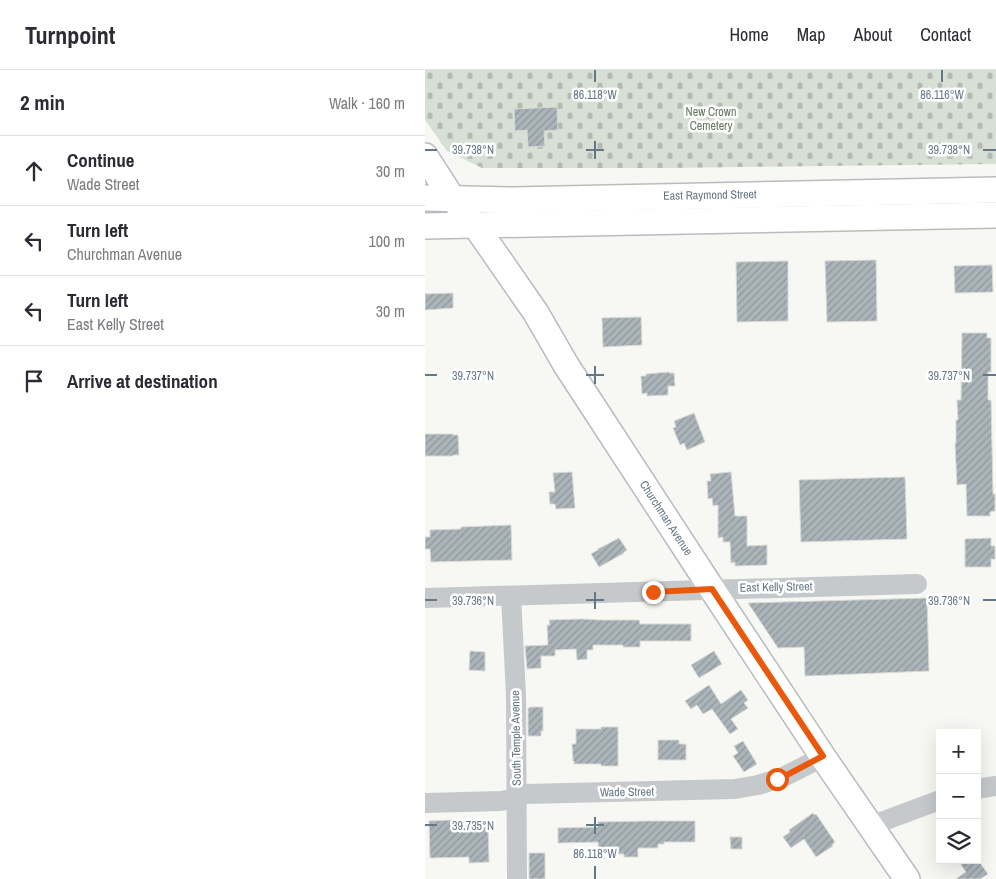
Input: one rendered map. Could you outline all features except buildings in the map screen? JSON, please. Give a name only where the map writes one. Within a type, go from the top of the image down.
[{"type":"main road","name":"Churchman Avenue","points":[[425,156],[452,198],[475,225],[536,312],[566,365],[712,589],[907,879]]},
{"type":"main road","name":"East Raymond Street","points":[[425,198],[522,199],[996,190]]},
{"type":"main road","name":"East Raymond Street","points":[[425,226],[996,215]]},
{"type":"street","name":"East Kelly Street","points":[[425,598],[917,584]]},
{"type":"street","name":"South Temple Avenue","points":[[511,596],[516,696],[517,879]]},
{"type":"street","name":"Wade Street","points":[[425,803],[501,801],[517,798],[525,794],[735,789],[758,785],[783,777],[823,756]]},
{"type":"street","points":[[981,788],[996,786]]},
{"type":"street","points":[[870,826],[936,801]]},
{"type":"green space","name":"New Crown Cemetery","points":[[425,70],[996,70],[996,164],[482,168],[447,151],[425,120]]},
{"type":"route","points":[[653,592],[712,589],[823,756],[777,779]]}]
